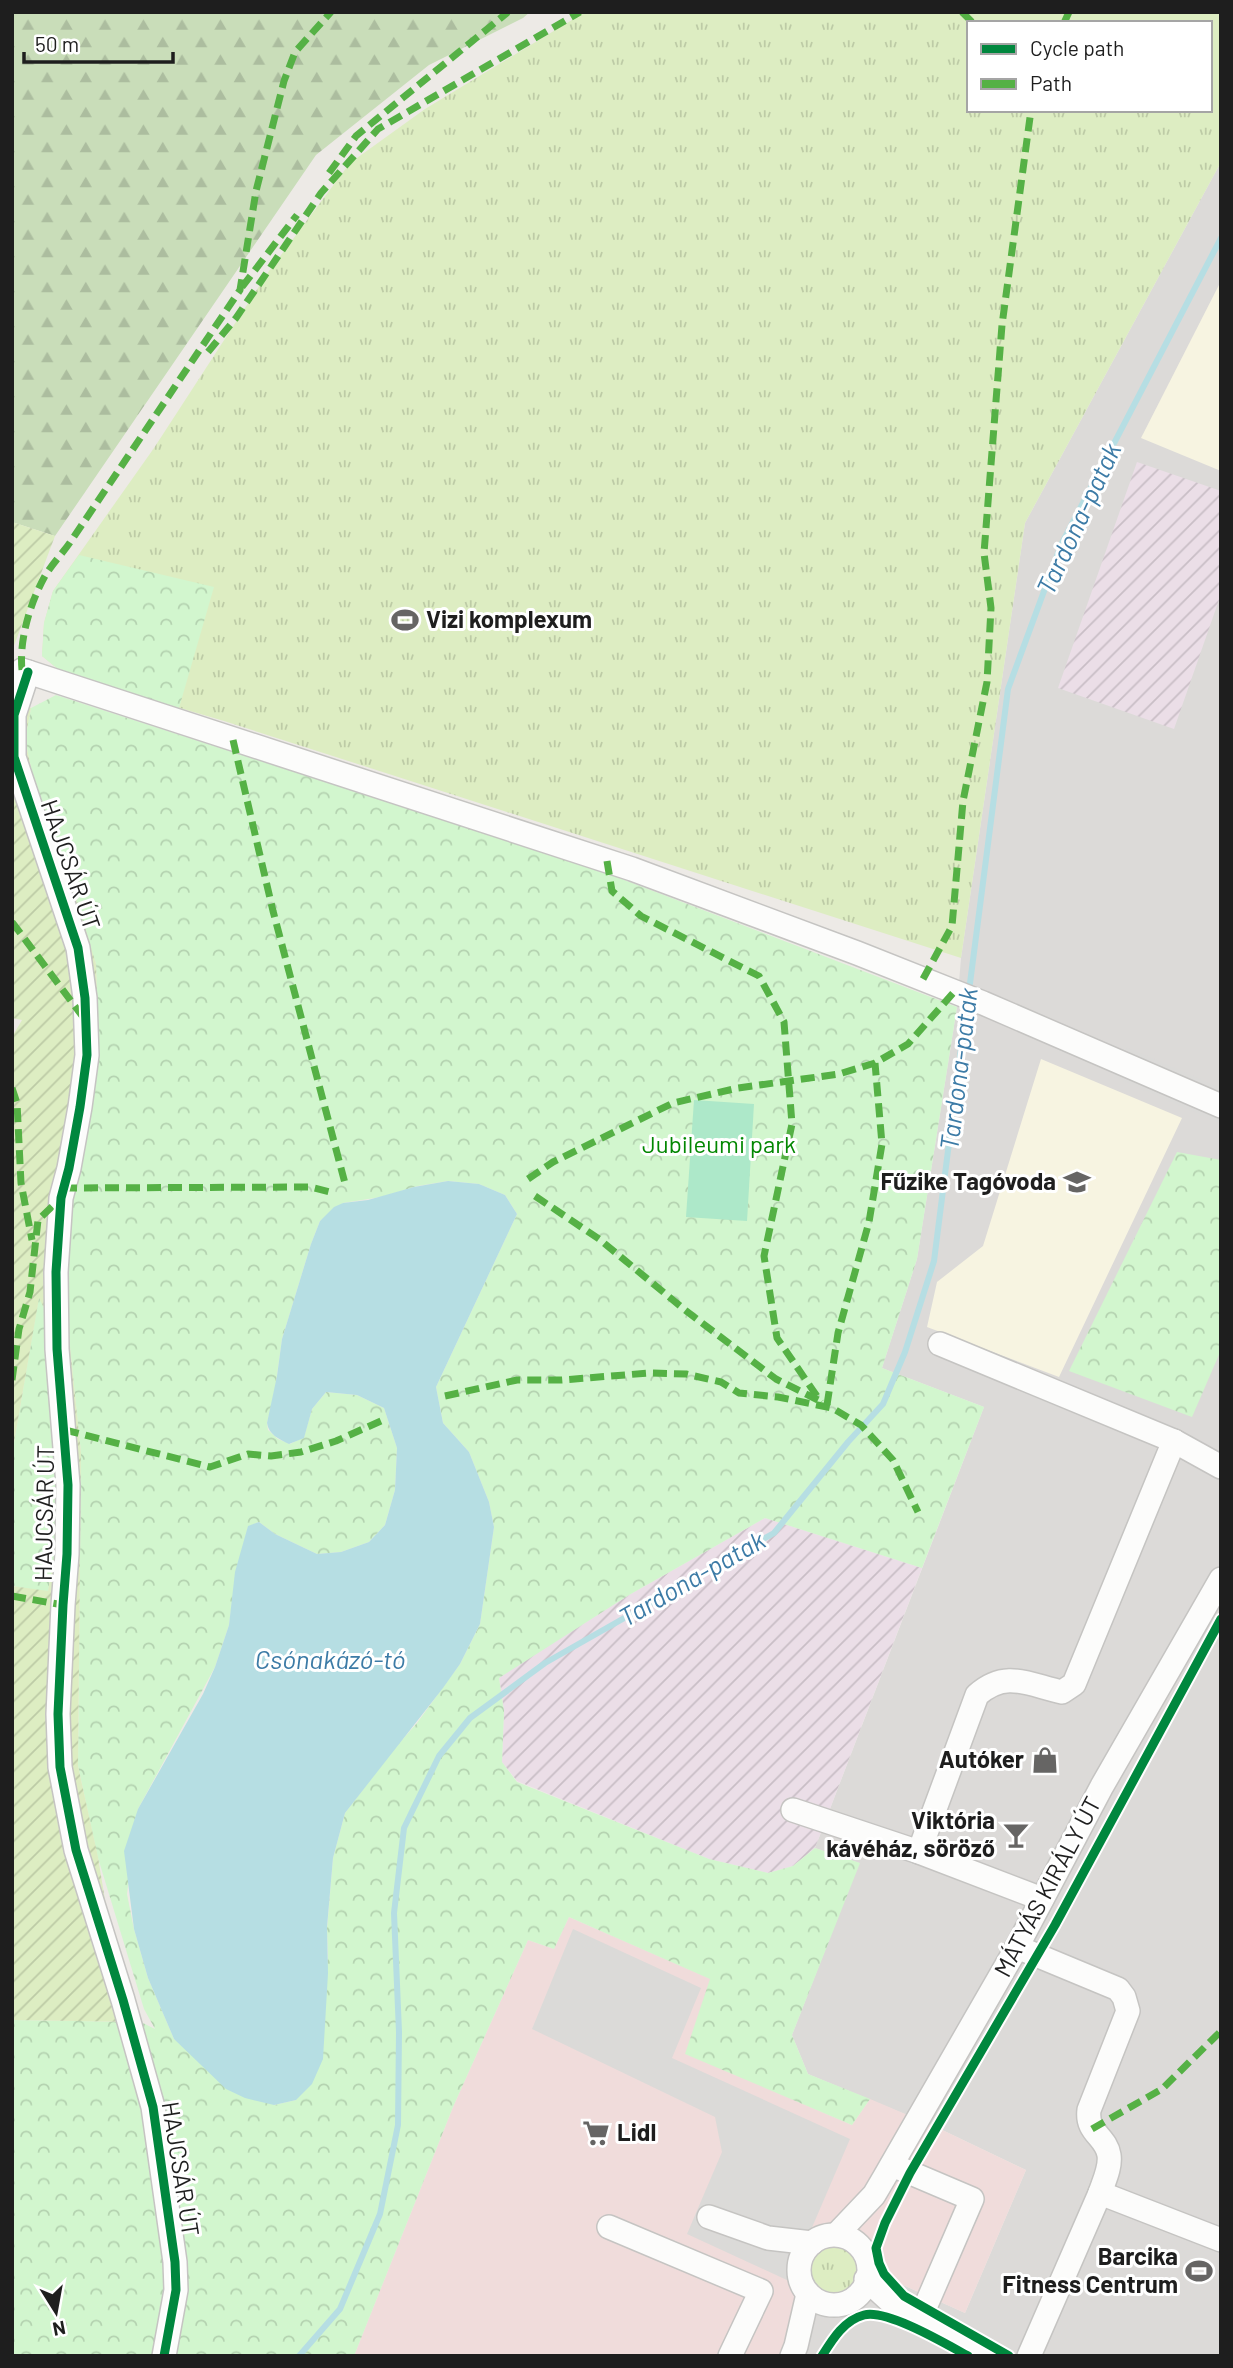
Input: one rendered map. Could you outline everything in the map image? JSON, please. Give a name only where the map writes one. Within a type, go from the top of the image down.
[{"type":"street","name":"HAJCSÁR ÚT","points":[[164,2356],[176,2290],[153,2107],[76,1850],[60,1767],[58,1714],[68,1485],[57,1349],[55,1272],[61,1198],[69,1168],[87,1055],[85,998],[78,948],[14,757],[14,715],[25,671],[632,869],[969,997],[1221,1106]]},
{"type":"street","points":[[940,1344],[1174,1441],[1221,1467]]},
{"type":"street","points":[[919,1852],[977,1695],[988,1685],[1007,1679],[1062,1692],[1074,1684],[1174,1441]]},
{"type":"street","name":"MÁTYÁS KIRÁLY ÚT","points":[[852,2242],[874,2195],[1017,1947],[1102,1786],[1221,1579]]},
{"type":"street","points":[[793,1810],[919,1852],[1042,1899]]},
{"type":"street","points":[[1017,1947],[1118,1989],[1125,1997],[1128,2011],[1089,2110],[1088,2119],[1092,2129],[1109,2154],[1109,2166],[1100,2193],[1029,2356]]},
{"type":"street","points":[[891,2165],[972,2199],[920,2319]]},
{"type":"street","points":[[1100,2193],[1221,2240]]},
{"type":"street","points":[[709,2217],[768,2238],[812,2243]]},
{"type":"street","points":[[610,2227],[761,2291],[730,2356]]},
{"type":"street","points":[[794,2351],[850,2296],[867,2263],[852,2242],[821,2237],[812,2243],[805,2254],[800,2270],[808,2294],[816,2300],[850,2296],[891,2302],[988,2356]]},
{"type":"street","points":[[768,2238],[800,2270]]},
{"type":"street","points":[[794,2351],[808,2294]]},
{"type":"shaded area","points":[[1221,162],[1221,2356],[788,2356],[841,2257],[965,2313],[1026,2170],[936,2127],[808,2074],[792,2035],[859,1863],[815,1848],[984,1407],[882,1368],[917,1259],[957,1007],[961,958],[1025,523]]},
{"type":"shaded area","points":[[1221,281],[1221,471],[1141,438]]},
{"type":"shaded area","points":[[1137,462],[1221,491],[1221,594],[1174,729],[1058,688]]},
{"type":"shaded area","points":[[1127,1047],[1221,1088],[1221,1124],[1114,1077]]},
{"type":"shaded area","name":"Fűzike Tagóvoda","points":[[1041,1059],[1182,1118],[1059,1377],[927,1327],[937,1282],[983,1246]]},
{"type":"shaded area","points":[[765,1518],[922,1568],[815,1848],[793,1866],[768,1873],[709,1859],[517,1781],[502,1762],[504,1711],[499,1677],[629,1595]]},
{"type":"shaded area","points":[[569,1917],[711,1979],[686,2053],[852,2125],[870,2099],[1026,2170],[965,2313],[841,2257],[788,2356],[354,2356],[453,2107],[528,1940],[554,1949]]},
{"type":"shaded area","points":[[573,1929],[701,1988],[672,2058],[850,2139],[789,2281],[687,2234],[722,2152],[715,2117],[532,2029]]},
{"type":"green space","points":[[12,12],[530,12],[429,65],[316,155],[55,536],[12,522]]},
{"type":"green space","points":[[585,12],[1221,12],[1221,162],[1025,523],[961,958],[224,721],[64,674],[42,656],[44,623],[53,591],[154,448],[269,271],[350,163],[425,109]]},
{"type":"green space","points":[[12,522],[55,536],[12,651]]},
{"type":"green space","points":[[79,555],[214,587],[179,708],[64,674],[42,656],[44,623],[53,591]]},
{"type":"green space","name":"Jubileumi park","points":[[56,695],[593,868],[957,1007],[917,1259],[882,1368],[984,1407],[922,1568],[765,1518],[629,1595],[499,1678],[504,1711],[502,1762],[517,1782],[709,1859],[768,1873],[793,1866],[815,1848],[860,1863],[792,2035],[808,2074],[870,2099],[852,2125],[685,2054],[710,1979],[569,1917],[554,1949],[528,1940],[453,2107],[354,2356],[12,2356],[12,2020],[141,2022],[155,2029],[144,2009],[98,1858],[78,1766],[81,1453],[67,1318],[70,1203],[92,1083],[98,1017],[96,964],[33,777],[25,739],[31,708]],"holes":[[[448,1181],[479,1184],[505,1195],[517,1214],[436,1387],[443,1423],[469,1452],[489,1502],[494,1527],[480,1624],[460,1664],[345,1813],[333,1858],[327,1929],[328,1958],[296,2100],[274,2105],[174,2039],[148,1978],[127,1894],[138,1809],[215,1667],[229,1625],[235,1579],[248,1527],[259,1522],[275,1534],[317,1554],[341,1552],[369,1542],[385,1525],[395,1490],[397,1448],[384,1408],[357,1395],[326,1392],[312,1409],[304,1437],[290,1444],[278,1439],[268,1430],[282,1339],[320,1221],[343,1203]]]},
{"type":"green space","points":[[12,701],[31,708],[25,739],[33,777],[96,964],[98,1017],[92,1083],[70,1203],[67,1318],[81,1453],[78,1766],[98,1857],[112,1943],[141,2022],[12,2020],[12,1586],[48,1591],[57,1540],[56,1444],[49,1406],[46,1312],[39,1298],[12,1454],[12,1037],[22,1020],[12,1018]]},
{"type":"green space","points":[[694,1100],[754,1104],[747,1221],[686,1217]]},
{"type":"green space","points":[[1177,1152],[1221,1160],[1221,1350],[1192,1417],[1069,1371]]},
{"type":"green space","points":[[39,1296],[46,1312],[49,1406],[56,1444],[57,1540],[48,1592],[12,1586],[12,1454]]},
{"type":"green space","points":[[833,2245],[842,2246],[850,2252],[856,2260],[856,2278],[850,2286],[842,2292],[833,2293],[824,2292],[816,2286],[810,2278],[809,2269],[810,2260],[816,2252],[824,2246]]},
{"type":"water","name":"Csónakázó-tó","points":[[448,1181],[479,1184],[505,1195],[517,1214],[436,1387],[443,1423],[469,1452],[489,1502],[494,1527],[480,1624],[460,1664],[443,1688],[345,1813],[333,1858],[327,1927],[328,1973],[323,2059],[312,2084],[296,2100],[274,2105],[245,2098],[226,2089],[174,2039],[148,1978],[134,1929],[124,1851],[138,1809],[203,1694],[215,1667],[229,1625],[235,1572],[248,1526],[259,1522],[275,1534],[317,1554],[341,1552],[369,1542],[385,1525],[395,1490],[397,1448],[384,1408],[357,1395],[326,1392],[312,1409],[304,1438],[289,1444],[272,1434],[267,1423],[282,1339],[320,1221],[334,1207],[343,1203],[368,1200]]},
{"type":"waterway","name":"Tardona-patak","points":[[969,991],[1008,689],[1061,545],[1221,238]]},
{"type":"waterway","name":"Tardona-patak","points":[[299,2356],[340,2309],[380,2214],[398,2125],[399,2032],[394,1913],[404,1828],[439,1756],[470,1718],[545,1663],[774,1533],[848,1442],[883,1404],[905,1352],[934,1261],[967,1001]]},
{"type":"marked path","points":[[22,670],[22,646],[27,622],[45,576],[240,290],[256,191],[284,81],[295,52],[331,12]]},
{"type":"marked path","points":[[329,173],[356,136],[508,12]]},
{"type":"marked path","points":[[208,352],[236,318],[321,193],[378,129],[580,12]]},
{"type":"marked path","points":[[962,12],[971,21]]},
{"type":"marked path","points":[[1065,21],[1069,12]]},
{"type":"marked path","points":[[923,979],[952,926],[963,801],[987,682],[991,608],[984,553],[1002,325],[1031,112]]},
{"type":"marked path","points":[[242,287],[297,215]]},
{"type":"marked path","points":[[233,740],[273,911],[346,1187]]},
{"type":"marked path","points":[[607,861],[612,891],[641,916],[759,976],[784,1022],[792,1124],[764,1256],[777,1338],[821,1402]]},
{"type":"marked path","points":[[12,922],[83,1017]]},
{"type":"marked path","points":[[528,1179],[553,1162],[673,1103],[738,1088],[839,1074],[875,1063],[908,1044],[954,992]]},
{"type":"marked path","points":[[827,1405],[838,1333],[869,1222],[882,1144],[875,1063]]},
{"type":"marked path","points":[[12,1088],[17,1103],[21,1183],[32,1240]]},
{"type":"marked path","points":[[63,1188],[310,1187],[334,1193]]},
{"type":"marked path","points":[[535,1196],[599,1239],[685,1310],[776,1379],[818,1400]]},
{"type":"marked path","points":[[12,1380],[19,1329],[30,1292],[38,1220],[61,1198]]},
{"type":"marked path","points":[[445,1396],[517,1380],[562,1380],[649,1373],[686,1374],[721,1382],[739,1393],[778,1397],[832,1408],[861,1425],[893,1460],[918,1512]]},
{"type":"marked path","points":[[65,1430],[210,1467],[248,1454],[271,1456],[301,1452],[336,1441],[381,1421]]},
{"type":"marked path","points":[[12,1596],[63,1605]]},
{"type":"marked path","points":[[1092,2129],[1162,2089],[1221,2031]]},
{"type":"cycle path","points":[[28,672],[14,715],[14,757],[78,948],[85,998],[87,1055],[69,1168],[61,1198],[56,1272],[57,1349],[68,1485],[58,1714],[60,1767],[76,1850],[153,2107],[175,2262],[176,2290],[164,2356]]},
{"type":"cycle path","points":[[1009,2356],[904,2296],[884,2274],[876,2248],[885,2223],[910,2173],[1055,1925],[1221,1619]]},
{"type":"cycle path","points":[[822,2356],[839,2331],[850,2321],[864,2315],[887,2317],[901,2322],[968,2356]]},
{"type":"place","name":"Vizi komplexum","points":[[405,620]]},
{"type":"place","name":"Fűzike Tagóvoda","points":[[1077,1182]]},
{"type":"place","name":"Autóker","points":[[1045,1760]]},
{"type":"place","name":"Viktória kávéház, söröző","points":[[1016,1835]]},
{"type":"place","name":"Lidl","points":[[596,2133]]},
{"type":"place","name":"Barcika Fitness Centrum","points":[[1199,2271]]}]
